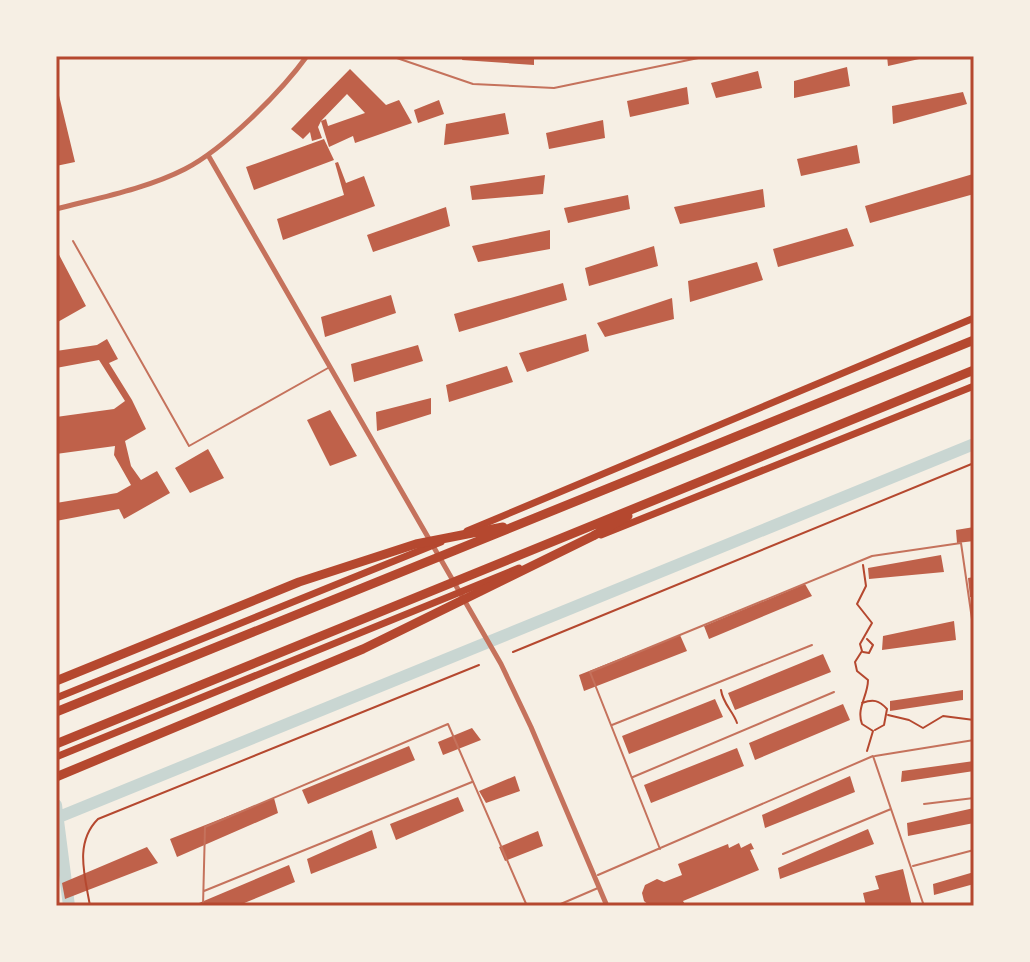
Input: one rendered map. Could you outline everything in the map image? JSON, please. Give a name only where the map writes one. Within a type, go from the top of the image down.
[{"type":"highway","points":[[56,712],[974,340]]},
{"type":"highway","points":[[56,744],[974,370]]},
{"type":"highway","points":[[56,777],[363,649],[593,536],[660,498]]},
{"type":"highway","points":[[56,681],[299,582],[416,544],[526,523]]},
{"type":"main road","points":[[56,698],[432,546],[974,318]]},
{"type":"main road","points":[[56,757],[974,386]]},
{"type":"street","points":[[56,209],[156,180],[185,169],[208,155],[296,72],[307,56]]},
{"type":"street","points":[[208,155],[501,664],[607,906]]},
{"type":"lane","points":[[391,56],[473,84],[554,88],[708,56]]},
{"type":"lane","points":[[73,241],[189,446],[329,367]]},
{"type":"lane","points":[[660,849],[590,672],[872,556],[961,543],[974,633]]},
{"type":"lane","points":[[611,726],[812,645]]},
{"type":"lane","points":[[632,778],[834,692]]},
{"type":"lane","points":[[203,906],[205,827],[448,724],[527,906]]},
{"type":"lane","points":[[594,877],[873,756],[974,740]]},
{"type":"lane","points":[[873,756],[924,906]]},
{"type":"lane","points":[[203,891],[473,782]]},
{"type":"lane","points":[[924,804],[974,798]]},
{"type":"lane","points":[[783,854],[892,809]]},
{"type":"lane","points":[[911,866],[974,850]]},
{"type":"lane","points":[[556,906],[599,887]]},
{"type":"path","points":[[513,652],[974,463]]},
{"type":"path","points":[[862,560],[866,586],[857,604],[872,623],[860,644],[862,651],[855,662],[857,671],[868,680],[859,719],[873,731]]},
{"type":"path","points":[[862,651],[869,653],[872,649],[870,641],[864,638]]},
{"type":"path","points":[[90,906],[82,858],[84,839],[98,819],[479,665]]},
{"type":"path","points":[[719,682],[722,697],[734,712],[740,732]]},
{"type":"path","points":[[862,703],[879,701],[887,709],[888,715],[884,725],[873,731],[867,748],[868,758]]},
{"type":"path","points":[[888,715],[909,720],[923,728],[943,716],[974,720]]},
{"type":"building","points":[[463,56],[534,56],[534,65],[462,60]]},
{"type":"building","points":[[887,56],[927,56],[928,57],[888,66]]},
{"type":"building","points":[[847,67],[850,86],[794,98],[794,81]]},
{"type":"building","points":[[350,69],[386,105],[399,100],[412,123],[355,143],[353,136],[329,147],[321,121],[318,127],[322,138],[312,141],[310,132],[303,139],[291,129]],"holes":[[[347,94],[365,113],[328,126],[326,119],[321,121]]]},
{"type":"building","points":[[758,71],[762,88],[716,98],[711,83]]},
{"type":"building","points":[[56,83],[75,162],[56,166]]},
{"type":"building","points":[[687,87],[689,104],[630,117],[627,101]]},
{"type":"building","points":[[963,92],[967,104],[893,124],[892,106]]},
{"type":"building","points":[[439,100],[444,114],[418,123],[414,110]]},
{"type":"building","points":[[505,113],[509,134],[444,145],[446,124]]},
{"type":"building","points":[[603,120],[605,138],[549,149],[546,133]]},
{"type":"building","points":[[324,139],[334,160],[254,190],[246,167]]},
{"type":"building","points":[[857,145],[860,163],[801,176],[797,159]]},
{"type":"building","points":[[338,162],[346,183],[364,176],[375,206],[283,240],[277,219],[344,195],[335,163]]},
{"type":"building","points":[[973,174],[974,194],[870,223],[865,206]]},
{"type":"building","points":[[545,175],[543,194],[472,200],[470,186]]},
{"type":"building","points":[[763,189],[765,207],[680,224],[674,207]]},
{"type":"building","points":[[628,195],[630,209],[568,223],[564,208]]},
{"type":"building","points":[[446,207],[450,226],[373,252],[367,235]]},
{"type":"building","points":[[847,228],[854,246],[778,267],[773,249]]},
{"type":"building","points":[[550,230],[550,249],[478,262],[472,246]]},
{"type":"building","points":[[654,246],[658,266],[589,286],[585,268]]},
{"type":"building","points":[[56,249],[86,306],[56,323]]},
{"type":"building","points":[[757,262],[763,280],[690,302],[688,281]]},
{"type":"building","points":[[563,283],[567,300],[459,332],[454,314]]},
{"type":"building","points":[[391,295],[396,313],[325,337],[321,317]]},
{"type":"building","points":[[672,298],[674,319],[605,337],[597,323]]},
{"type":"building","points":[[586,334],[589,351],[527,372],[519,353]]},
{"type":"building","points":[[107,339],[118,359],[109,363],[146,429],[125,441],[131,466],[141,480],[157,471],[170,493],[124,519],[119,509],[56,521],[56,503],[117,493],[131,485],[114,455],[115,446],[56,454],[56,417],[114,409],[125,401],[99,360],[56,368],[56,351],[97,345]]},
{"type":"building","points":[[418,345],[423,361],[354,382],[351,364]]},
{"type":"building","points":[[507,366],[513,382],[449,402],[446,385]]},
{"type":"building","points":[[431,398],[431,414],[377,431],[376,412]]},
{"type":"building","points":[[330,410],[357,456],[330,466],[307,420]]},
{"type":"building","points":[[208,449],[224,478],[190,493],[175,468]]},
{"type":"building","points":[[974,527],[974,541],[957,543],[956,530]]},
{"type":"building","points":[[941,555],[944,572],[869,579],[868,568]]},
{"type":"building","points":[[974,577],[974,597],[970,597],[968,578]]},
{"type":"building","points":[[805,584],[812,596],[709,639],[704,626]]},
{"type":"building","points":[[954,621],[956,640],[882,650],[883,636]]},
{"type":"building","points":[[680,635],[687,651],[584,691],[579,675]]},
{"type":"building","points":[[823,654],[831,672],[735,710],[728,693]]},
{"type":"building","points":[[963,690],[963,700],[890,711],[890,701]]},
{"type":"building","points":[[715,699],[723,717],[629,754],[622,736]]},
{"type":"building","points":[[843,704],[850,720],[755,760],[749,743]]},
{"type":"building","points":[[472,728],[481,740],[443,755],[438,742]]},
{"type":"building","points":[[409,746],[415,760],[308,804],[302,790]]},
{"type":"building","points":[[737,748],[744,766],[651,803],[644,785]]},
{"type":"building","points":[[974,761],[974,771],[901,782],[902,771]]},
{"type":"building","points":[[515,776],[520,791],[486,803],[479,791]]},
{"type":"building","points":[[850,776],[855,792],[765,828],[762,815]]},
{"type":"building","points":[[458,797],[464,811],[396,840],[390,824]]},
{"type":"building","points":[[274,798],[278,813],[177,857],[170,839]]},
{"type":"building","points":[[974,808],[974,823],[908,836],[907,823]]},
{"type":"building","points":[[868,829],[874,844],[780,879],[778,868]]},
{"type":"building","points":[[372,830],[377,848],[311,874],[307,859]]},
{"type":"building","points":[[538,831],[543,846],[505,861],[499,847]]},
{"type":"building","points":[[739,843],[741,848],[751,843],[754,849],[750,850],[759,870],[683,901],[686,906],[650,906],[644,901],[642,893],[645,885],[657,879],[664,882],[682,875],[678,864],[728,844],[729,848]]},
{"type":"building","points":[[147,847],[158,863],[65,899],[62,883]]},
{"type":"building","points":[[289,865],[295,882],[237,906],[200,906],[199,903]]},
{"type":"building","points":[[903,869],[912,906],[866,906],[863,893],[879,889],[875,876]]},
{"type":"building","points":[[974,872],[974,884],[934,895],[933,884]]},
{"type":"waterway","points":[[59,817],[974,444]]},
{"type":"waterway","points":[[56,805],[69,906]]}]
